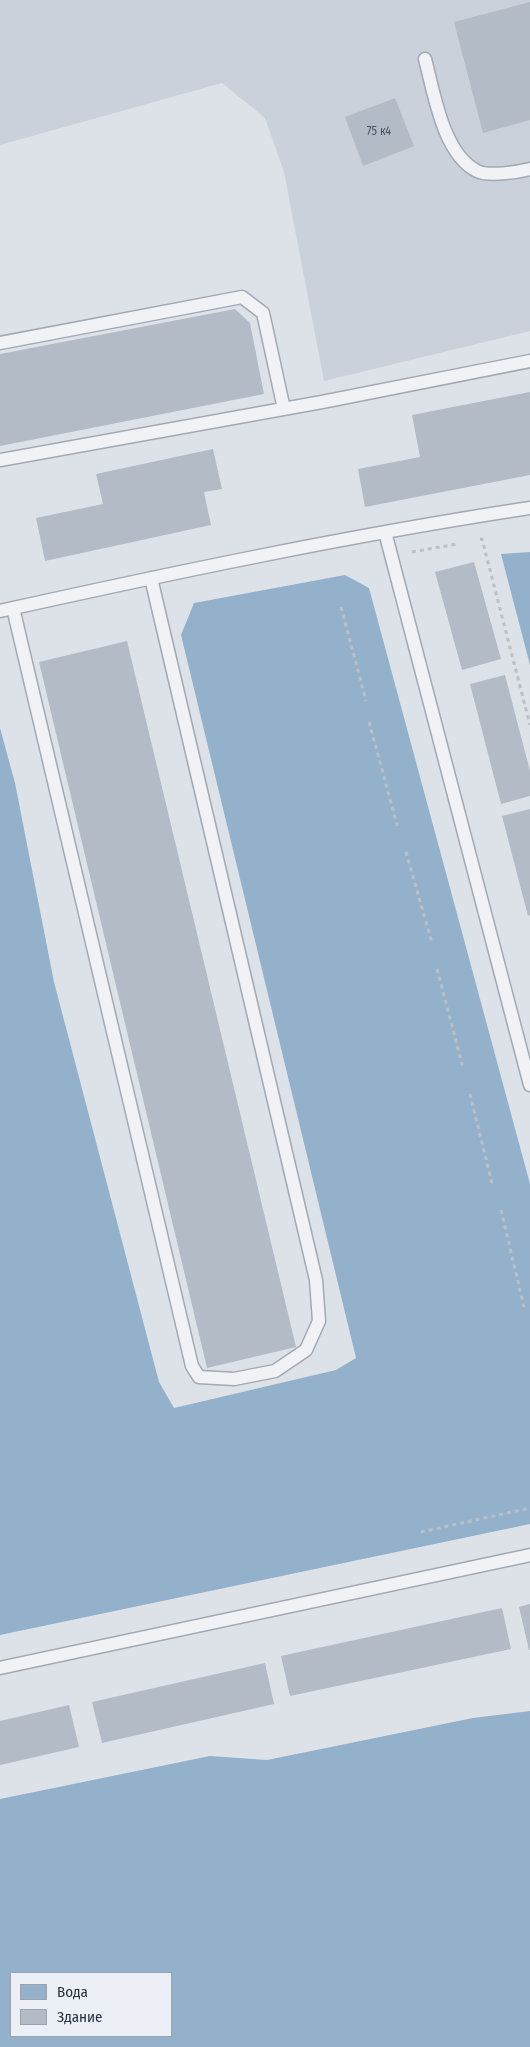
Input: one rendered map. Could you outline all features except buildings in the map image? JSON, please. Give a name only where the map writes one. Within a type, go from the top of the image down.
[{"type":"lane","points":[[425,59],[442,124],[456,153],[478,172],[510,174],[530,169]]},
{"type":"lane","points":[[0,343],[242,297],[263,313],[284,409]]},
{"type":"lane","points":[[0,460],[284,409],[530,361]]},
{"type":"lane","points":[[0,611],[151,578],[385,532],[530,508]]},
{"type":"lane","points":[[385,532],[530,1084]]},
{"type":"lane","points":[[13,608],[192,1366],[199,1376],[234,1379],[275,1371],[306,1350],[319,1321],[316,1280],[151,578]]},
{"type":"lane","points":[[0,1668],[530,1554]]},
{"type":"path","points":[[473,540],[482,539],[530,725]]},
{"type":"path","points":[[392,556],[464,542]]},
{"type":"path","points":[[341,607],[366,700]]},
{"type":"path","points":[[369,722],[398,828]]},
{"type":"path","points":[[406,852],[432,943]]},
{"type":"path","points":[[437,969],[463,1068]]},
{"type":"path","points":[[470,1094],[492,1183]]},
{"type":"path","points":[[501,1210],[524,1307]]},
{"type":"path","points":[[421,1532],[530,1508]]},
{"type":"shaded area","points":[[0,0],[530,0],[530,331],[324,381],[284,172],[265,118],[222,83],[0,145]]},
{"type":"water","points":[[530,552],[530,665],[501,554]]},
{"type":"water","points":[[345,575],[369,588],[530,1184],[530,1524],[0,1635],[0,728],[15,783],[54,982],[159,1382],[174,1408],[336,1370],[356,1358],[181,635],[194,603]]},
{"type":"water","points":[[530,1711],[530,2047],[0,2047],[0,1799],[210,1756],[267,1760],[473,1718]]}]
